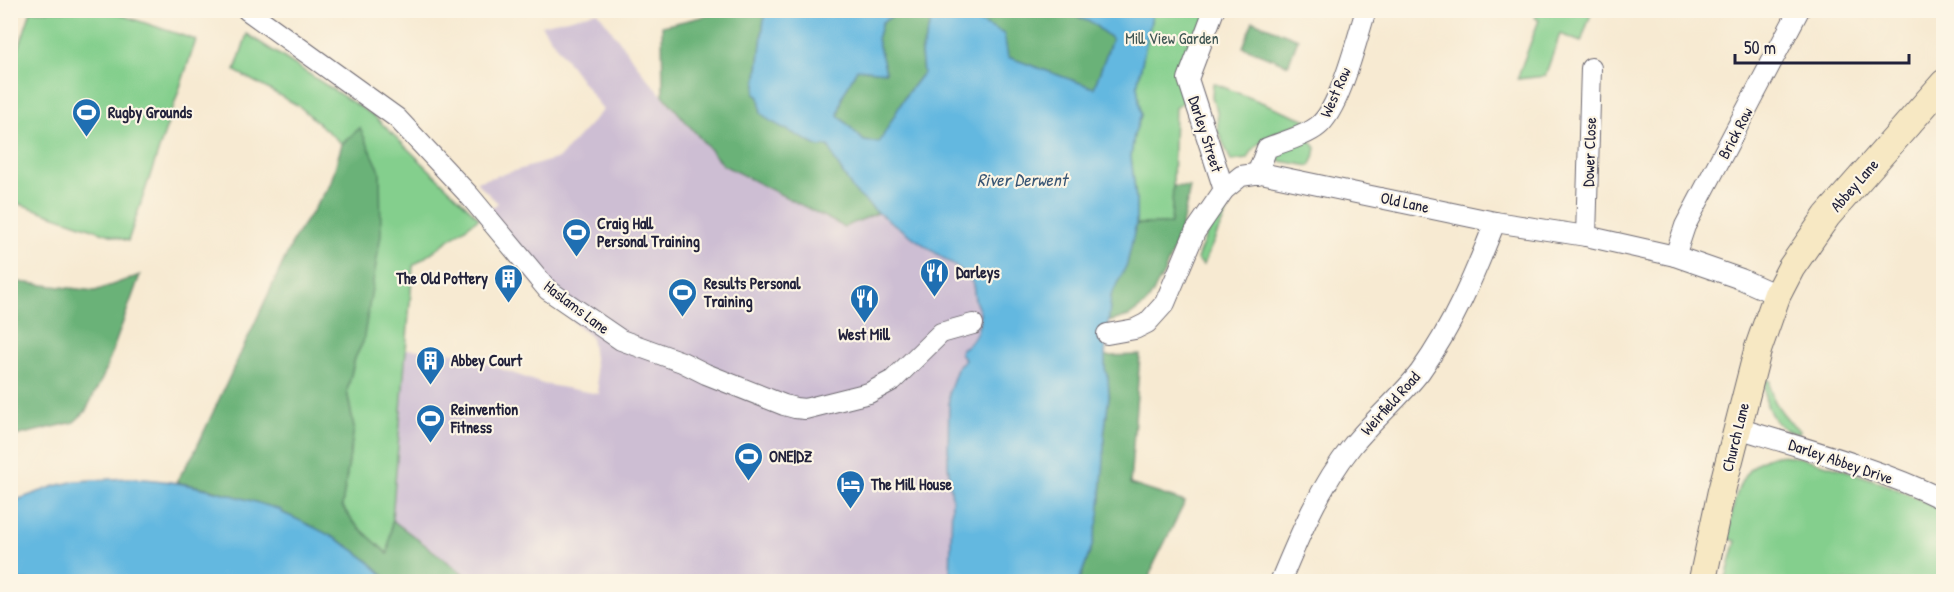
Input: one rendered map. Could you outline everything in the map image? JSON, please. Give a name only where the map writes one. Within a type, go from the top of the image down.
[{"type":"street","name":"Darley Street","points":[[1214,10],[1188,79],[1224,190]]},
{"type":"street","name":"West Row","points":[[1257,174],[1267,148],[1311,131],[1328,114],[1340,90],[1366,10]]},
{"type":"street","name":"Brick Row","points":[[1675,256],[1684,226],[1799,10]]},
{"type":"street","name":"Haslams Lane","points":[[249,11],[397,118],[469,195],[548,290],[621,340],[682,362],[784,405],[805,409],[869,393],[893,380],[941,333],[974,324]]},
{"type":"street","name":"Dower Close","points":[[1586,236],[1591,68]]},
{"type":"street","name":"Abbey Lane","points":[[1778,295],[1791,268],[1827,216],[1944,83]]},
{"type":"street","name":"Old Lane","points":[[1107,334],[1147,323],[1165,303],[1195,232],[1224,190],[1241,176],[1257,174],[1287,178],[1495,222],[1586,236],[1675,256],[1741,279],[1778,295]]},
{"type":"street","name":"Weirfield Road","points":[[1280,582],[1306,520],[1332,474],[1352,446],[1419,373],[1433,351],[1469,287],[1495,222]]},
{"type":"street","name":"Church Lane","points":[[1702,582],[1737,428],[1758,349],[1778,295]]},
{"type":"street","name":"Darley Abbey Drive","points":[[1737,428],[1831,456],[1916,487],[1944,500]]},
{"type":"shaded area","points":[[598,12],[646,77],[723,165],[844,227],[878,213],[966,274],[971,280],[980,313],[976,336],[968,346],[965,360],[949,392],[948,465],[952,499],[950,581],[473,581],[392,520],[406,349],[456,353],[543,384],[599,394],[591,337],[544,296],[479,218],[498,203],[476,182],[559,158],[603,110],[541,25]]},
{"type":"green space","name":"Rugby Grounds","points":[[31,11],[109,11],[196,40],[128,241],[11,201],[11,72]]},
{"type":"green space","points":[[716,11],[765,11],[755,94],[759,97],[761,113],[771,121],[819,147],[829,145],[838,166],[849,183],[878,213],[844,227],[723,165],[663,95],[662,26],[706,16]]},
{"type":"green space","points":[[901,11],[934,11],[921,53],[923,73],[906,95],[879,144],[864,141],[838,115],[843,95],[857,69],[886,72],[877,39],[882,22]]},
{"type":"green space","points":[[979,11],[1064,11],[1092,23],[1112,39],[1094,88],[1008,57],[978,21]]},
{"type":"green space","name":"Mill View Garden","points":[[1153,11],[1209,11],[1188,98],[1175,108],[1172,224],[1136,224],[1136,199],[1131,157],[1134,135],[1141,115],[1137,86]]},
{"type":"green space","points":[[1538,11],[1592,11],[1581,42],[1560,34],[1545,76],[1517,79],[1539,20],[1535,18]]},
{"type":"green space","points":[[1253,21],[1298,39],[1288,65],[1243,47]]},
{"type":"green space","points":[[247,34],[374,116],[479,218],[413,266],[389,555],[353,522],[342,506],[354,428],[347,391],[355,358],[363,342],[360,128],[342,144],[299,106],[235,71]]},
{"type":"green space","points":[[1213,83],[1309,121],[1273,134],[1258,144],[1247,159],[1231,161],[1218,131],[1217,111],[1212,97]]},
{"type":"green space","points":[[360,128],[380,171],[381,235],[363,342],[355,358],[347,391],[354,428],[342,506],[353,522],[388,554],[392,520],[473,581],[388,581],[365,558],[339,540],[281,510],[211,489],[176,482],[194,453],[295,237],[330,185],[342,144]]},
{"type":"green space","points":[[1309,139],[1316,148],[1310,166],[1274,160],[1274,152]]},
{"type":"green space","points":[[1173,186],[1190,187],[1181,230],[1164,273],[1147,303],[1129,316],[1108,322],[1111,296],[1127,264],[1136,224],[1171,224]]},
{"type":"green space","points":[[1229,208],[1203,265],[1197,259],[1205,238],[1213,223]]},
{"type":"green space","points":[[140,275],[103,377],[85,412],[74,422],[11,437],[11,281],[95,291]]},
{"type":"green space","points":[[1140,355],[1130,484],[1185,502],[1153,566],[1149,581],[1079,582],[1092,546],[1101,499],[1109,396],[1105,356]]},
{"type":"green space","points":[[1766,379],[1770,381],[1775,402],[1800,431],[1799,434],[1779,425],[1771,414],[1765,393]]},
{"type":"green space","points":[[1777,455],[1804,459],[1860,475],[1943,512],[1943,581],[1713,582],[1714,577],[1726,578],[1736,541],[1727,538],[1739,487],[1753,467],[1763,459]]},
{"type":"water","name":"River Derwent","points":[[765,11],[901,11],[882,22],[877,39],[886,72],[857,69],[843,95],[838,115],[864,141],[879,143],[906,95],[923,73],[921,53],[934,11],[979,11],[978,21],[1004,34],[1008,57],[1094,88],[1112,39],[1092,23],[1064,11],[1153,11],[1137,86],[1141,115],[1134,135],[1131,157],[1136,199],[1136,224],[1127,264],[1111,296],[1105,356],[1109,396],[1099,516],[1092,546],[1079,581],[950,581],[952,499],[948,465],[949,392],[958,366],[965,360],[960,353],[961,349],[973,339],[979,324],[980,313],[974,289],[966,274],[878,213],[854,191],[835,161],[829,146],[819,147],[770,121],[761,113],[759,97],[755,94]]},
{"type":"water","points":[[149,479],[206,489],[281,510],[339,540],[364,558],[388,581],[11,581],[11,502],[75,481]]},
{"type":"place","name":"Rugby Grounds","points":[[87,138]]},
{"type":"place","name":"Craig Hall Personal Training","points":[[576,258]]},
{"type":"place","name":"Darleys","points":[[935,298]]},
{"type":"place","name":"The Old Pottery","points":[[509,304]]},
{"type":"place","name":"Results Personal Training","points":[[683,318]]},
{"type":"place","name":"West Mill","points":[[864,324]]},
{"type":"place","name":"Abbey Court","points":[[430,386]]},
{"type":"place","name":"Reinvention Fitness","points":[[430,444]]},
{"type":"place","name":"ONE|DZ","points":[[748,482]]},
{"type":"place","name":"The Mill House","points":[[850,510]]}]
